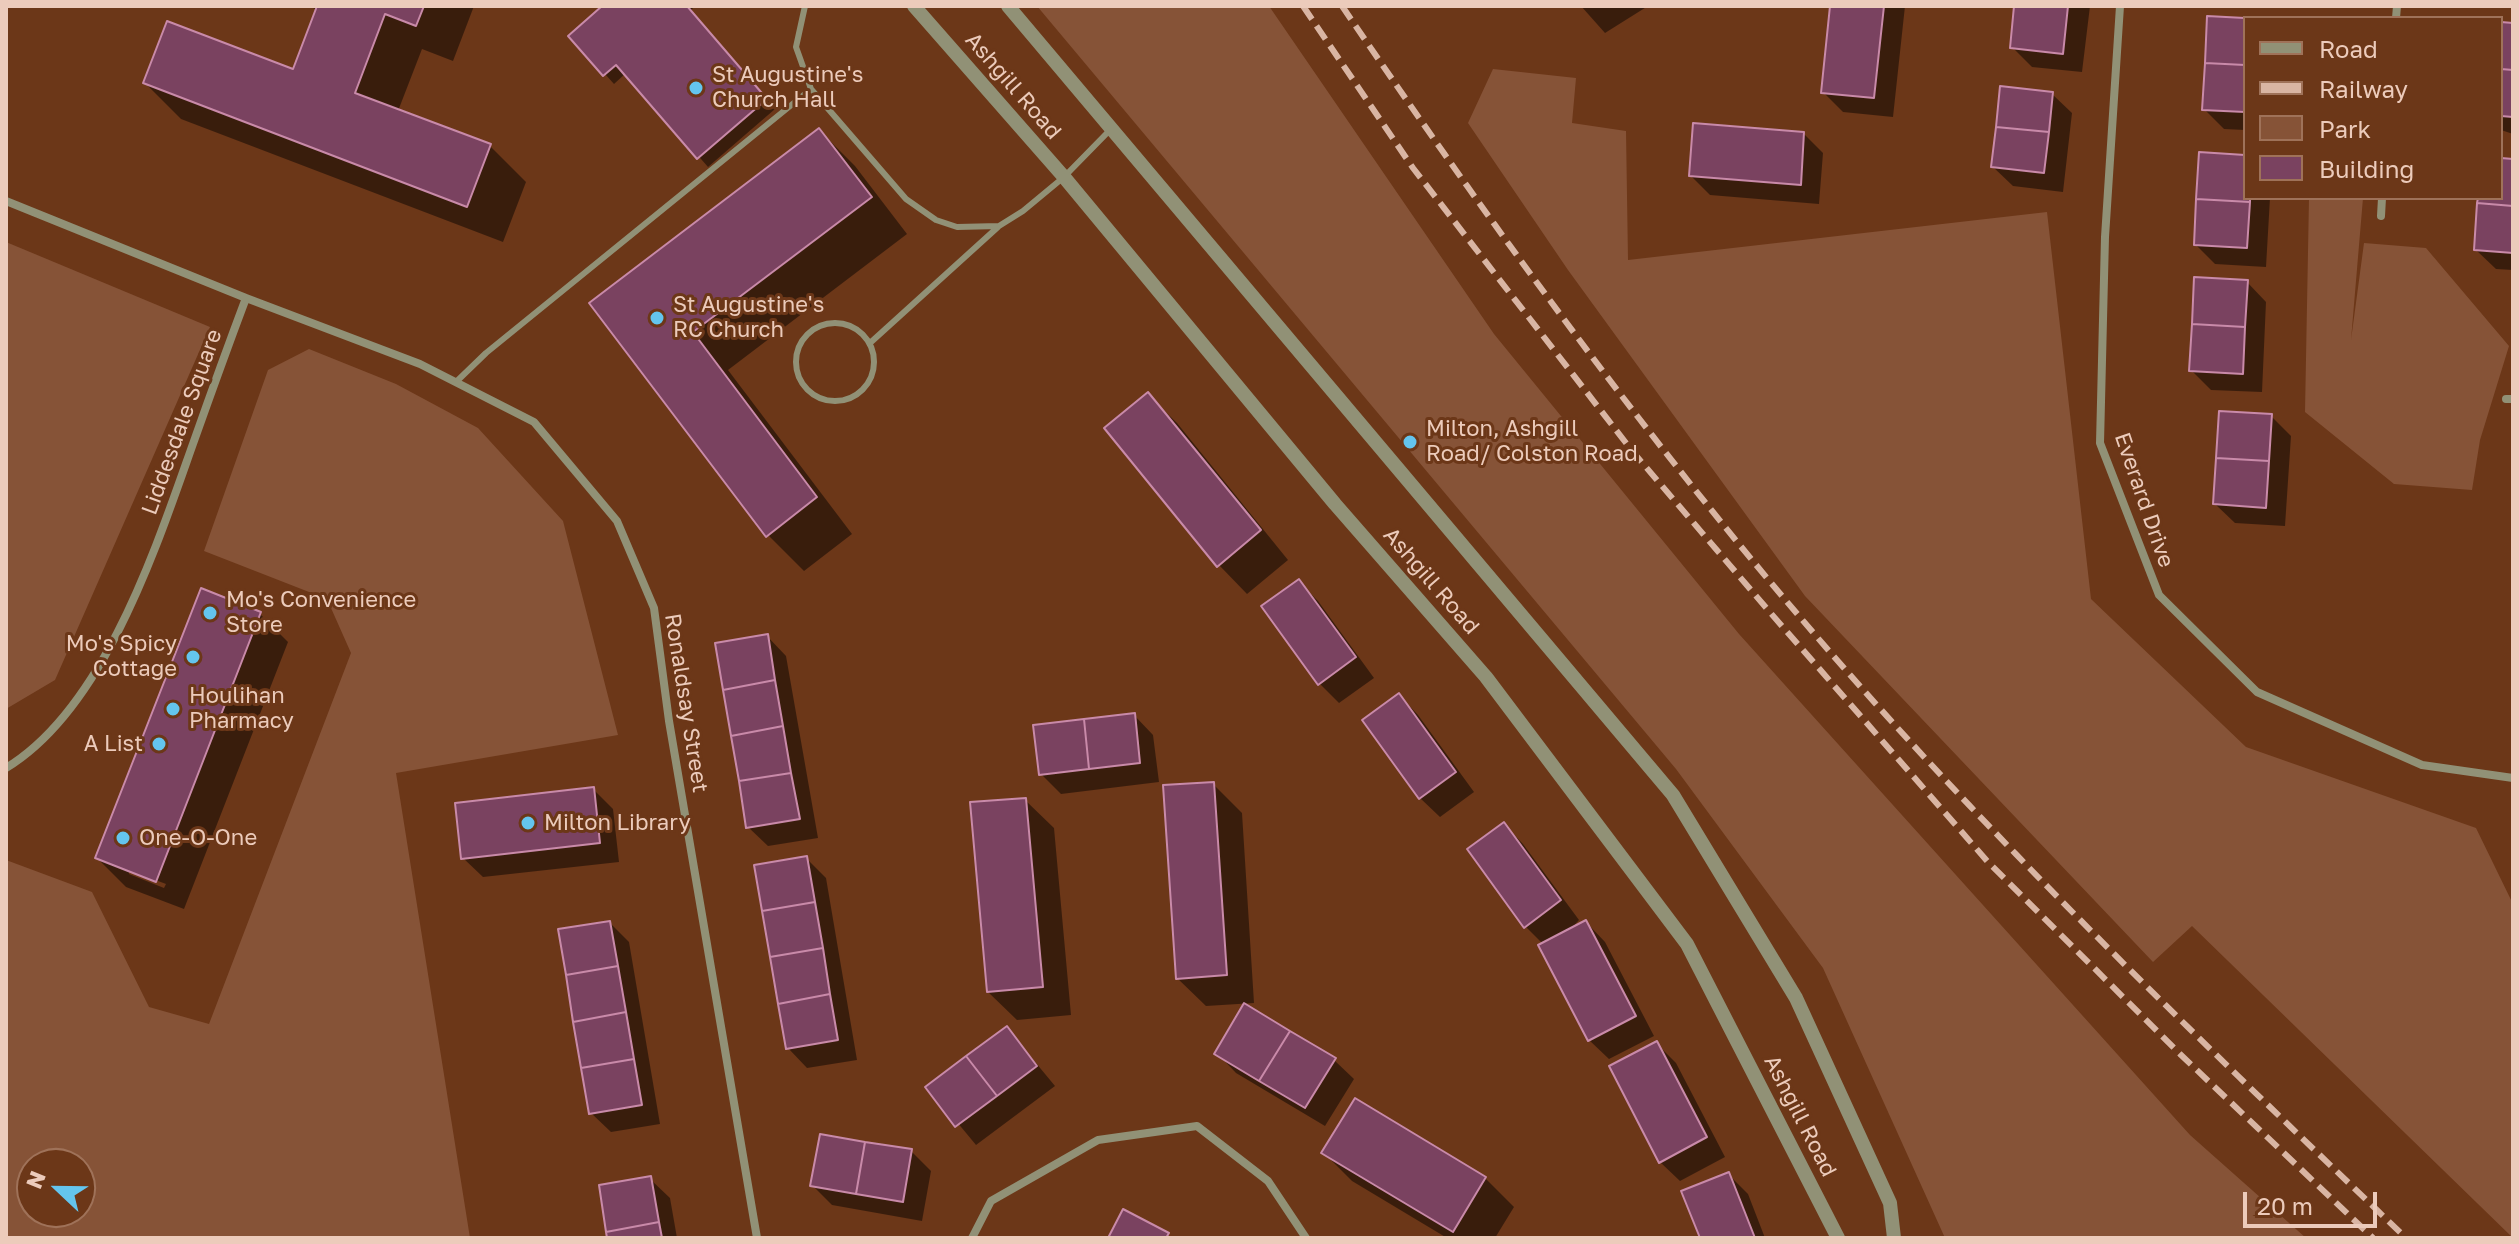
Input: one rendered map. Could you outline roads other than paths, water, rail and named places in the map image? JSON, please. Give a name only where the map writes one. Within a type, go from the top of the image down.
[{"type":"street","name":"Ashgill Road","points":[[914,6],[1064,177],[1335,504],[1486,677],[1687,944],[1838,1238]]},
{"type":"street","name":"Ashgill Road","points":[[1008,6],[1673,795],[1796,998],[1890,1203],[1894,1238]]},
{"type":"street","name":"Everard Drive","points":[[2120,6],[2105,237],[2100,443],[2159,595],[2257,692],[2422,765],[2513,778]]},
{"type":"street","points":[[2381,216],[2382,200]]},
{"type":"street","points":[[6,201],[246,298]]},
{"type":"street","name":"Ronaldsay Street","points":[[246,298],[420,364],[534,422],[617,521],[654,608],[669,721],[757,1238]]},
{"type":"street","name":"Liddesdale Square","points":[[6,768],[42,741],[65,713],[128,617],[246,298]]},
{"type":"street","points":[[972,1238],[991,1201],[1098,1140],[1197,1126],[1268,1181],[1306,1238]]},
{"type":"lane","points":[[805,6],[796,47],[811,89],[920,211],[957,227],[999,226]]},
{"type":"lane","points":[[456,382],[486,353],[811,89]]},
{"type":"lane","points":[[870,343],[999,226],[1023,211],[1064,177],[1113,127]]},
{"type":"lane","points":[[826,324],[851,326],[870,343],[874,368],[869,380],[851,398],[825,400],[813,394],[798,374],[796,361],[805,338],[826,324]]},
{"type":"railway","points":[[1303,6],[1413,168],[1633,452],[1768,610],[1988,862],[2180,1054],[2373,1238]]},
{"type":"railway","points":[[1342,6],[1562,317],[1678,468],[1799,616],[1870,698],[2019,857],[2172,1011],[2406,1238]]},
{"type":"place","name":"St Augustine's Church Hall","points":[[696,88]]},
{"type":"place","name":"St Augustine's RC Church","points":[[657,318]]},
{"type":"place","name":"Milton, Ashgill Road/ Colston Road","points":[[1410,442]]},
{"type":"place","name":"Mo's Convenience Store","points":[[210,613]]},
{"type":"place","name":"Mo's Spicy Cottage","points":[[193,657]]},
{"type":"place","name":"Houlihan Pharmacy","points":[[173,709]]},
{"type":"place","name":"A List","points":[[159,744]]},
{"type":"place","name":"Milton Library","points":[[528,823]]},
{"type":"place","name":"One-O-One","points":[[123,838]]}]
